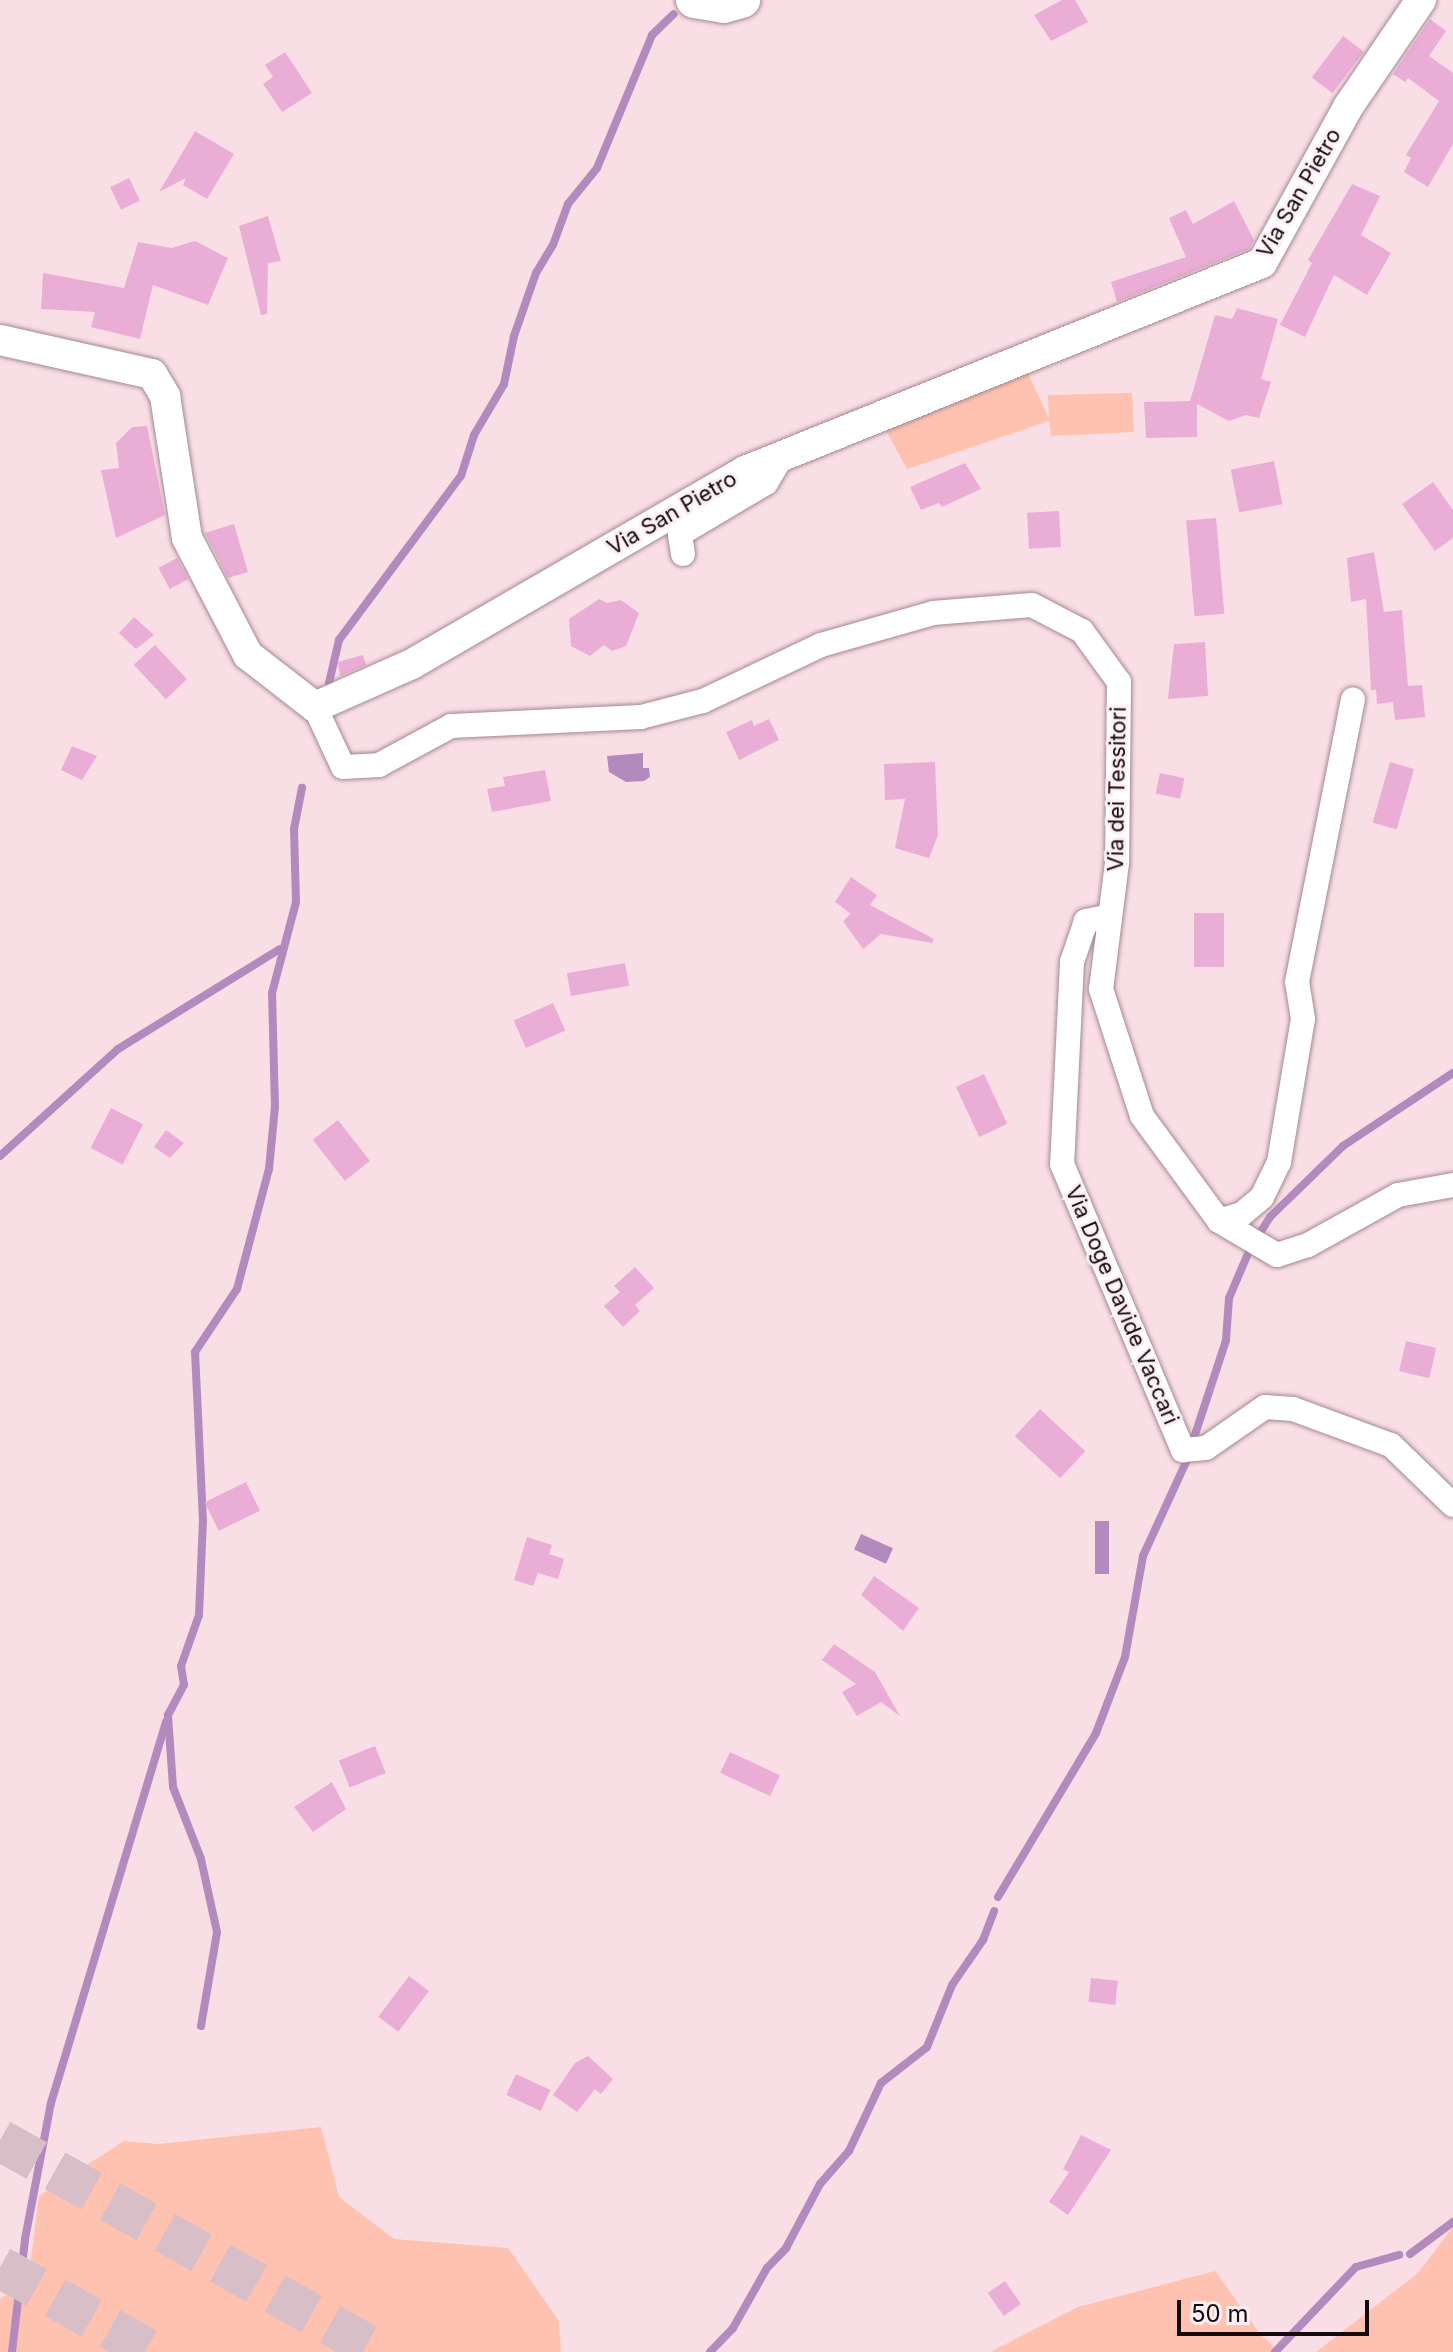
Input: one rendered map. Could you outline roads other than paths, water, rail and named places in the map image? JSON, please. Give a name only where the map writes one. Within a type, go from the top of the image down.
[{"type":"main road","points":[[694,0],[724,5],[742,0]]},
{"type":"street","name":"Via San Pietro","points":[[315,707],[412,664],[745,471],[1262,263],[1348,107],[1421,0]]},
{"type":"street","points":[[0,340],[152,374],[165,396],[187,538],[248,655],[315,707]]},
{"type":"street","points":[[683,554],[680,534],[766,483],[782,456]]},
{"type":"street","name":"Via dei Tessitori","points":[[315,707],[343,767],[379,765],[451,726],[641,717],[703,701],[821,645],[933,613],[1032,605],[1082,631],[1119,682],[1117,863],[1101,989],[1142,1116],[1219,1221],[1277,1255],[1308,1245],[1398,1195],[1453,1185]]},
{"type":"street","points":[[1219,1221],[1242,1214],[1262,1197],[1279,1162],[1303,1019],[1297,982],[1353,700]]},
{"type":"street","name":"Via Doge Davide Vaccari","points":[[1110,916],[1086,921],[1072,962],[1062,1164],[1183,1450],[1206,1448],[1265,1407],[1293,1409],[1391,1445],[1453,1505]]},
{"type":"waterway","points":[[329,683],[339,640],[461,476],[474,435],[504,384],[514,336],[536,273],[553,245],[568,204],[597,168],[652,35],[674,14]]},
{"type":"waterway","points":[[201,2026],[217,1932],[201,1859],[173,1787],[168,1715],[184,1685],[181,1666],[199,1615],[203,1521],[195,1352],[237,1289],[269,1169],[275,1107],[272,993],[296,902],[294,829],[302,788]]},
{"type":"waterway","points":[[0,1156],[118,1049],[280,949]]},
{"type":"waterway","points":[[998,1897],[1096,1733],[1125,1657],[1143,1556],[1186,1462],[1226,1340],[1229,1298],[1250,1249],[1270,1217],[1343,1146],[1453,1073]]},
{"type":"waterway","points":[[12,2352],[25,2239],[51,2103],[166,1721]]},
{"type":"waterway","points":[[710,2352],[733,2328],[767,2268],[786,2248],[820,2184],[849,2151],[881,2083],[927,2047],[952,1985],[983,1940],[994,1911]]},
{"type":"waterway","points":[[1410,2254],[1453,2222]]},
{"type":"waterway","points":[[1275,2352],[1356,2267],[1399,2255]]},
{"type":"tunnel","points":[[0,2140],[379,2352]]},
{"type":"tunnel","points":[[0,2267],[152,2352]]}]
